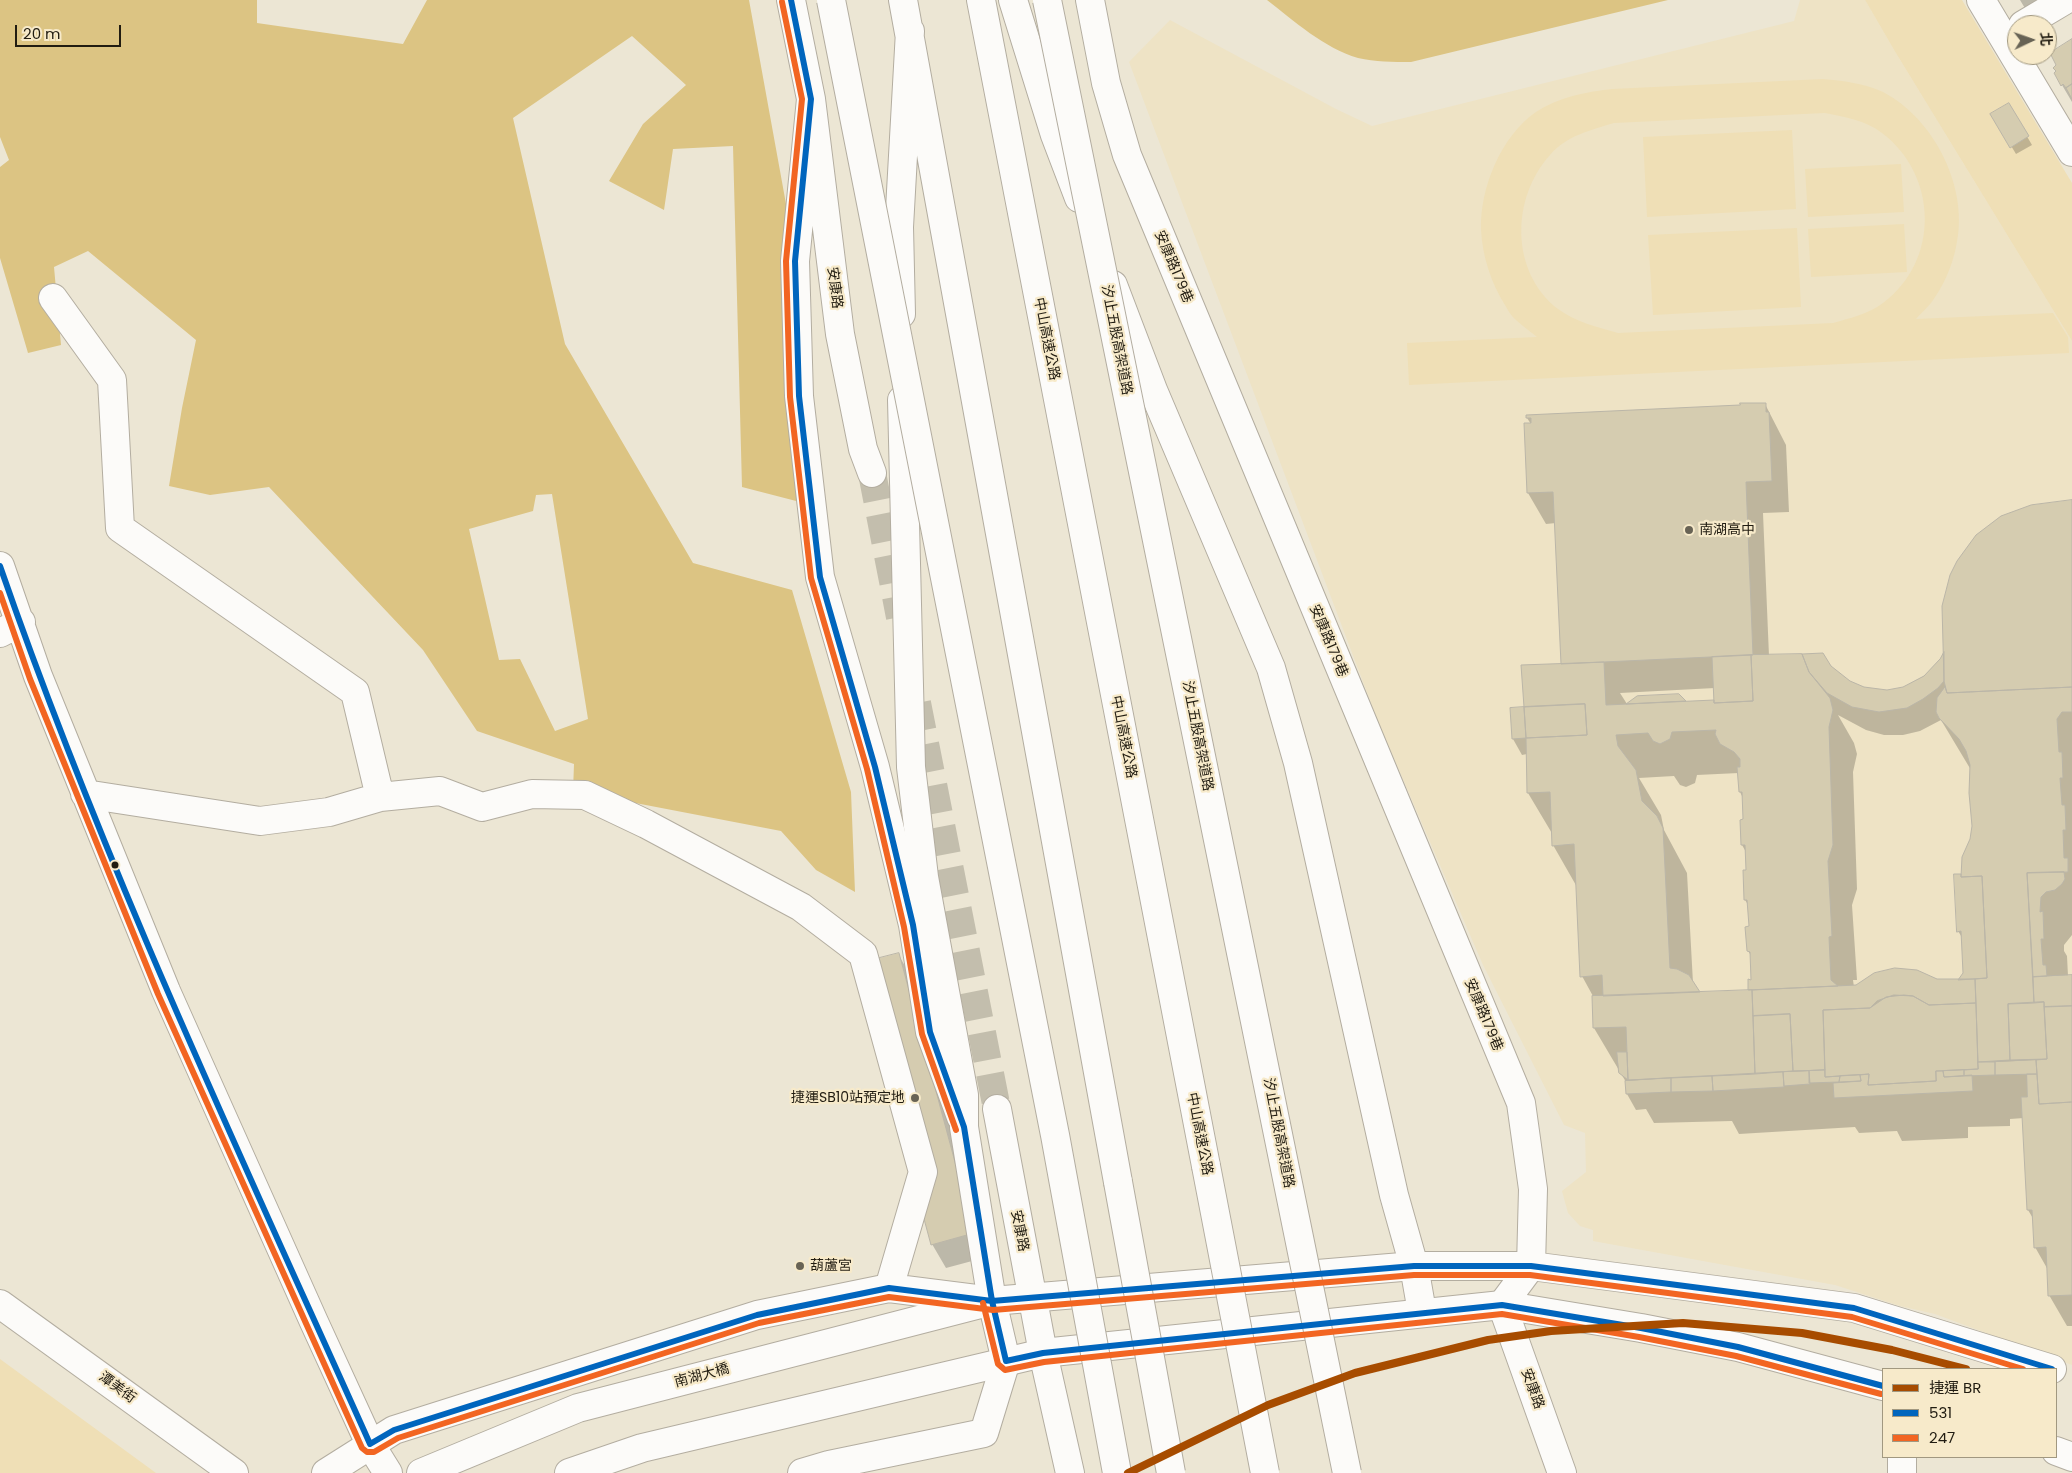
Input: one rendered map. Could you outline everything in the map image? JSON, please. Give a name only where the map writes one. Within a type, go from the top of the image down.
[{"type":"main road","name":"安康路","points":[[791,0],[811,99],[840,334],[863,449],[872,473]]},
{"type":"main road","points":[[831,0],[1055,1135],[1117,1473]]},
{"type":"main road","points":[[903,0],[1171,1473]]},
{"type":"main road","name":"中山高速公路","points":[[981,0],[1264,1473]]},
{"type":"main road","points":[[1013,0],[1055,136],[1153,390],[1271,668],[1298,763],[1394,1195],[1414,1266],[1422,1312]]},
{"type":"main road","name":"汐止五股高架道路","points":[[1047,0],[1347,1473]]},
{"type":"main road","points":[[1981,0],[2007,24]]},
{"type":"main road","points":[[2039,15],[2064,0]]},
{"type":"main road","name":"安康路179巷","points":[[1092,10],[1106,83],[1127,155],[1473,992],[1521,1103],[1533,1189],[1531,1266]]},
{"type":"main road","points":[[802,1473],[829,1465],[984,1433],[1006,1361],[992,1301],[964,1126],[964,1095],[924,877],[910,768],[899,227],[910,31]]},
{"type":"main road","points":[[2031,65],[2072,152]]},
{"type":"main road","name":"安康路","points":[[811,99],[795,261],[799,396],[820,577],[875,767],[914,925],[930,1032],[964,1126]]},
{"type":"main road","points":[[53,298],[112,380],[120,528],[355,692],[380,797]]},
{"type":"main road","points":[[0,566],[11,628],[38,676],[166,991],[370,1444],[388,1473]]},
{"type":"main road","points":[[85,794],[260,821],[329,812],[380,797],[440,791],[482,807],[532,794],[585,795],[646,824],[801,907],[863,954],[924,1172],[890,1288]]},
{"type":"main road","name":"安康路","points":[[997,1109],[1043,1353],[1070,1473]]},
{"type":"main road","points":[[326,1473],[394,1430],[757,1314],[890,1288],[992,1301],[1032,1296],[1414,1266],[1531,1266],[1854,1308],[2049,1368]]},
{"type":"main road","points":[[1502,1304],[1531,1266]]},
{"type":"main road","name":"南湖大橋","points":[[421,1473],[578,1408],[992,1301]]},
{"type":"main road","name":"潭美街","points":[[0,1304],[234,1473]]},
{"type":"main road","name":"安康路","points":[[1502,1304],[1562,1473]]},
{"type":"main road","points":[[569,1473],[642,1448],[1043,1353],[1502,1304],[1738,1347],[1882,1386]]},
{"type":"main road","points":[[2057,1372],[2072,1379]]},
{"type":"main road","points":[[2057,1451],[2072,1457]]},
{"type":"main road","points":[[1902,1458],[1902,1473]]},
{"type":"shaded area","points":[[0,0],[257,0],[257,23],[403,44],[427,0],[749,0],[792,237],[800,502],[742,487],[733,146],[673,149],[664,210],[609,181],[643,124],[686,85],[632,36],[513,118],[565,344],[693,563],[792,590],[851,792],[855,892],[816,870],[781,831],[573,791],[574,764],[477,731],[423,650],[269,487],[210,495],[169,486],[196,340],[88,251],[54,267],[61,345],[28,353],[0,258],[0,167],[9,160],[0,137]],"holes":[[[552,494],[588,719],[555,731],[520,659],[499,660],[469,529],[533,511],[536,495]]]},
{"type":"shaded area","points":[[1267,0],[1668,0],[1411,62],[1391,62],[1358,58],[1333,48]]},
{"type":"shaded area","name":"南湖高中","points":[[1800,0],[1865,0],[2072,341],[2072,1365],[1935,1314],[1900,1306],[1835,1285],[1593,1241],[1593,1230],[1580,1226],[1568,1213],[1562,1191],[1586,1172],[1585,1133],[1564,1125],[1483,965],[1377,719],[1129,62],[1170,20],[1336,109],[1372,126],[1794,21]]},
{"type":"shaded area","points":[[1865,0],[1962,0],[2072,183],[2072,341],[1894,50]]},
{"type":"shaded area","points":[[1823,79],[1861,84],[1883,92],[1902,104],[1933,138],[1953,180],[1958,203],[1959,225],[1956,247],[1949,269],[1935,297],[1916,319],[2053,313],[2068,337],[2069,353],[1409,385],[1407,343],[1537,337],[1511,315],[1495,288],[1488,268],[1483,249],[1481,229],[1484,197],[1489,180],[1495,164],[1512,135],[1536,112],[1554,102],[1573,96],[1612,89]],"holes":[[[1825,113],[1862,122],[1882,133],[1900,151],[1914,171],[1922,194],[1925,218],[1922,242],[1915,265],[1902,285],[1883,303],[1872,310],[1833,323],[1618,333],[1579,321],[1565,314],[1542,294],[1531,275],[1524,255],[1521,234],[1523,213],[1528,192],[1537,172],[1556,148],[1571,138],[1614,123]]]},
{"type":"shaded area","points":[[1792,130],[1796,209],[1647,217],[1643,137]]},
{"type":"shaded area","points":[[1901,164],[1904,212],[1808,217],[1805,169]]},
{"type":"shaded area","points":[[1904,224],[1907,272],[1811,277],[1808,229]]},
{"type":"shaded area","points":[[1797,228],[1801,307],[1653,315],[1648,235]]},
{"type":"shaded area","points":[[0,1359],[156,1473],[0,1473]]},
{"type":"building","points":[[2072,39],[2072,84],[2066,88],[2063,84],[2061,86],[2054,73],[2056,71],[2053,68],[2057,65],[2057,49]]},
{"type":"building","points":[[2072,84],[2072,99],[2066,88]]},
{"type":"building","points":[[2009,103],[2029,136],[2010,148],[1990,114]]},
{"type":"building","points":[[1740,403],[1766,403],[1766,412],[1769,412],[1772,481],[1746,482],[1753,655],[1561,664],[1553,492],[1527,493],[1524,423],[1531,423],[1531,418],[1526,418],[1526,415],[1740,405]]},
{"type":"building","points":[[2072,500],[2072,687],[1947,693],[1944,681],[1942,606],[1950,575],[1957,561],[1976,535],[2001,516],[2031,505]]},
{"type":"building","points":[[1944,652],[1944,681],[1938,688],[1907,708],[1879,712],[1852,707],[1827,693],[1809,672],[1802,654],[1823,653],[1831,666],[1850,681],[1864,687],[1887,690],[1903,687],[1924,676]]},
{"type":"building","points":[[1802,654],[1809,672],[1830,698],[1833,710],[1829,727],[1833,845],[1828,861],[1832,936],[1829,937],[1831,980],[1838,986],[1748,990],[1748,979],[1751,980],[1750,952],[1747,951],[1745,927],[1749,926],[1747,900],[1744,900],[1743,870],[1746,870],[1745,845],[1741,845],[1740,820],[1743,819],[1742,792],[1739,792],[1737,767],[1740,767],[1740,759],[1734,752],[1720,744],[1715,734],[1716,730],[1672,732],[1670,739],[1660,744],[1653,741],[1648,733],[1616,735],[1618,746],[1636,770],[1642,801],[1657,816],[1663,828],[1670,968],[1689,975],[1700,992],[1603,996],[1602,975],[1580,977],[1574,844],[1552,846],[1550,792],[1527,793],[1526,738],[1587,735],[1585,704],[1524,707],[1521,665],[1604,662],[1606,705],[1714,700],[1714,703],[1753,701],[1751,655]]},
{"type":"building","points":[[1751,655],[1753,701],[1714,703],[1712,657]]},
{"type":"building","points":[[1945,687],[1947,693],[2072,687],[2072,712],[2062,712],[2057,719],[2059,752],[2062,752],[2063,778],[2060,778],[2062,805],[2065,805],[2066,830],[2063,830],[2064,858],[2068,858],[2068,872],[2027,873],[2034,1003],[2008,1004],[2010,1060],[1978,1062],[1975,979],[1987,978],[1982,876],[1961,877],[1962,857],[1970,839],[1972,826],[1969,793],[1970,765],[1966,751],[1959,739],[1939,718],[1936,712],[1937,698]]},
{"type":"building","points":[[1679,694],[1686,701],[1626,704],[1637,696]]},
{"type":"building","points":[[1585,704],[1587,735],[1526,738],[1524,707]]},
{"type":"building","points":[[1524,707],[1526,738],[1512,739],[1510,708]]},
{"type":"building","points":[[2064,872],[2065,879],[2062,884],[2055,890],[2046,892],[2041,897],[2040,912],[2043,911],[2044,939],[2041,939],[2043,965],[2046,965],[2047,976],[2033,977],[2027,873]]},
{"type":"building","points":[[1954,874],[1961,874],[1961,877],[1982,876],[1987,978],[1958,980],[1963,973],[1961,931],[1957,932]]},
{"type":"building","name":"捷運SB10站預定地","points":[[899,953],[974,1233],[931,1245],[856,964]]},
{"type":"building","points":[[1895,968],[1917,970],[1937,979],[1975,979],[1976,1003],[1929,1005],[1913,996],[1904,995],[1886,997],[1870,1008],[1823,1010],[1825,1070],[1793,1071],[1790,1014],[1753,1016],[1752,990],[1856,985],[1874,973]]},
{"type":"building","points":[[2072,975],[2072,1006],[2044,1007],[2044,1002],[2034,1003],[2033,977]]},
{"type":"building","points":[[1752,990],[1755,1074],[1628,1080],[1626,1027],[1593,1028],[1592,996]]},
{"type":"building","points":[[1894,995],[1913,996],[1929,1005],[1976,1003],[1978,1069],[1936,1071],[1936,1081],[1868,1085],[1869,1074],[1825,1077],[1823,1010],[1870,1008],[1877,1001]]},
{"type":"building","points":[[2044,1002],[2047,1059],[2010,1060],[2008,1004]]},
{"type":"building","points":[[2072,1006],[2072,1102],[2039,1104],[2036,1060],[2047,1059],[2044,1007]]},
{"type":"building","points":[[1790,1014],[1793,1071],[1755,1074],[1753,1016]]},
{"type":"building","points":[[1617,1052],[1627,1052],[1628,1080],[1619,1073]]},
{"type":"building","points":[[2036,1060],[2037,1074],[1995,1075],[1995,1062]]},
{"type":"building","points":[[1978,1062],[1995,1062],[1995,1075],[1964,1076],[1964,1070],[1978,1069]]},
{"type":"building","points":[[1825,1070],[1825,1077],[1840,1076],[1839,1082],[1809,1083],[1809,1071]]},
{"type":"building","points":[[1964,1070],[1964,1076],[1944,1077],[1943,1071]]},
{"type":"building","points":[[1809,1071],[1810,1084],[1784,1086],[1783,1072]]},
{"type":"building","points":[[1936,1071],[1943,1071],[1944,1077],[1972,1075],[1973,1091],[1834,1098],[1833,1083],[1861,1081],[1860,1075],[1869,1074],[1868,1085],[1936,1081]]},
{"type":"building","points":[[1783,1072],[1784,1087],[1713,1091],[1712,1076]]},
{"type":"building","points":[[2027,1074],[2037,1074],[2039,1104],[2072,1102],[2072,1295],[2048,1296],[2046,1247],[2034,1248],[2032,1210],[2027,1210],[2021,1097],[2027,1097]]},
{"type":"building","points":[[1860,1075],[1861,1081],[1839,1082],[1840,1076]]},
{"type":"building","points":[[1712,1076],[1713,1091],[1671,1092],[1671,1078]]},
{"type":"building","points":[[1671,1078],[1671,1092],[1626,1094],[1625,1081]]},
{"type":"tunnel","points":[[872,473],[900,617]]},
{"type":"tunnel","points":[[917,703],[997,1109]]},
{"type":"metro line","name":"BR","points":[[1128,1473],[1268,1405],[1355,1373],[1488,1340],[1551,1331],[1683,1323],[1802,1333],[1892,1350],[1962,1368]]},
{"type":"transit line","name":"531","points":[[791,0],[811,99],[795,261],[799,396],[820,577],[875,767],[913,925],[930,1032],[964,1127],[992,1301],[1006,1361],[1043,1353],[1502,1305],[1641,1328],[1738,1347],[1882,1386]]},
{"type":"transit line","name":"247","points":[[782,2],[802,99],[786,261],[790,397],[811,578],[867,769],[904,927],[922,1034],[956,1130]]},
{"type":"transit line","name":"531","points":[[0,566],[40,678],[128,899],[223,1118],[370,1444],[394,1430],[757,1315],[889,1288],[992,1301],[1414,1266],[1531,1266],[1854,1308],[2049,1368]]},
{"type":"transit line","name":"247","points":[[0,593],[30,679],[158,994],[362,1448],[367,1452],[374,1452],[398,1438],[759,1323],[889,1297],[993,1310],[1414,1275],[1530,1275],[1852,1317],[2020,1368]]},
{"type":"transit line","name":"247","points":[[983,1303],[998,1364],[1005,1370],[1044,1362],[1502,1314],[1639,1337],[1736,1356],[1881,1394]]},
{"type":"place","name":"南湖高中","points":[[1689,530]]},
{"type":"place","name":"捷運SB10站預定地","points":[[915,1098]]},
{"type":"place","name":"葫蘆宮","points":[[800,1266]]}]
